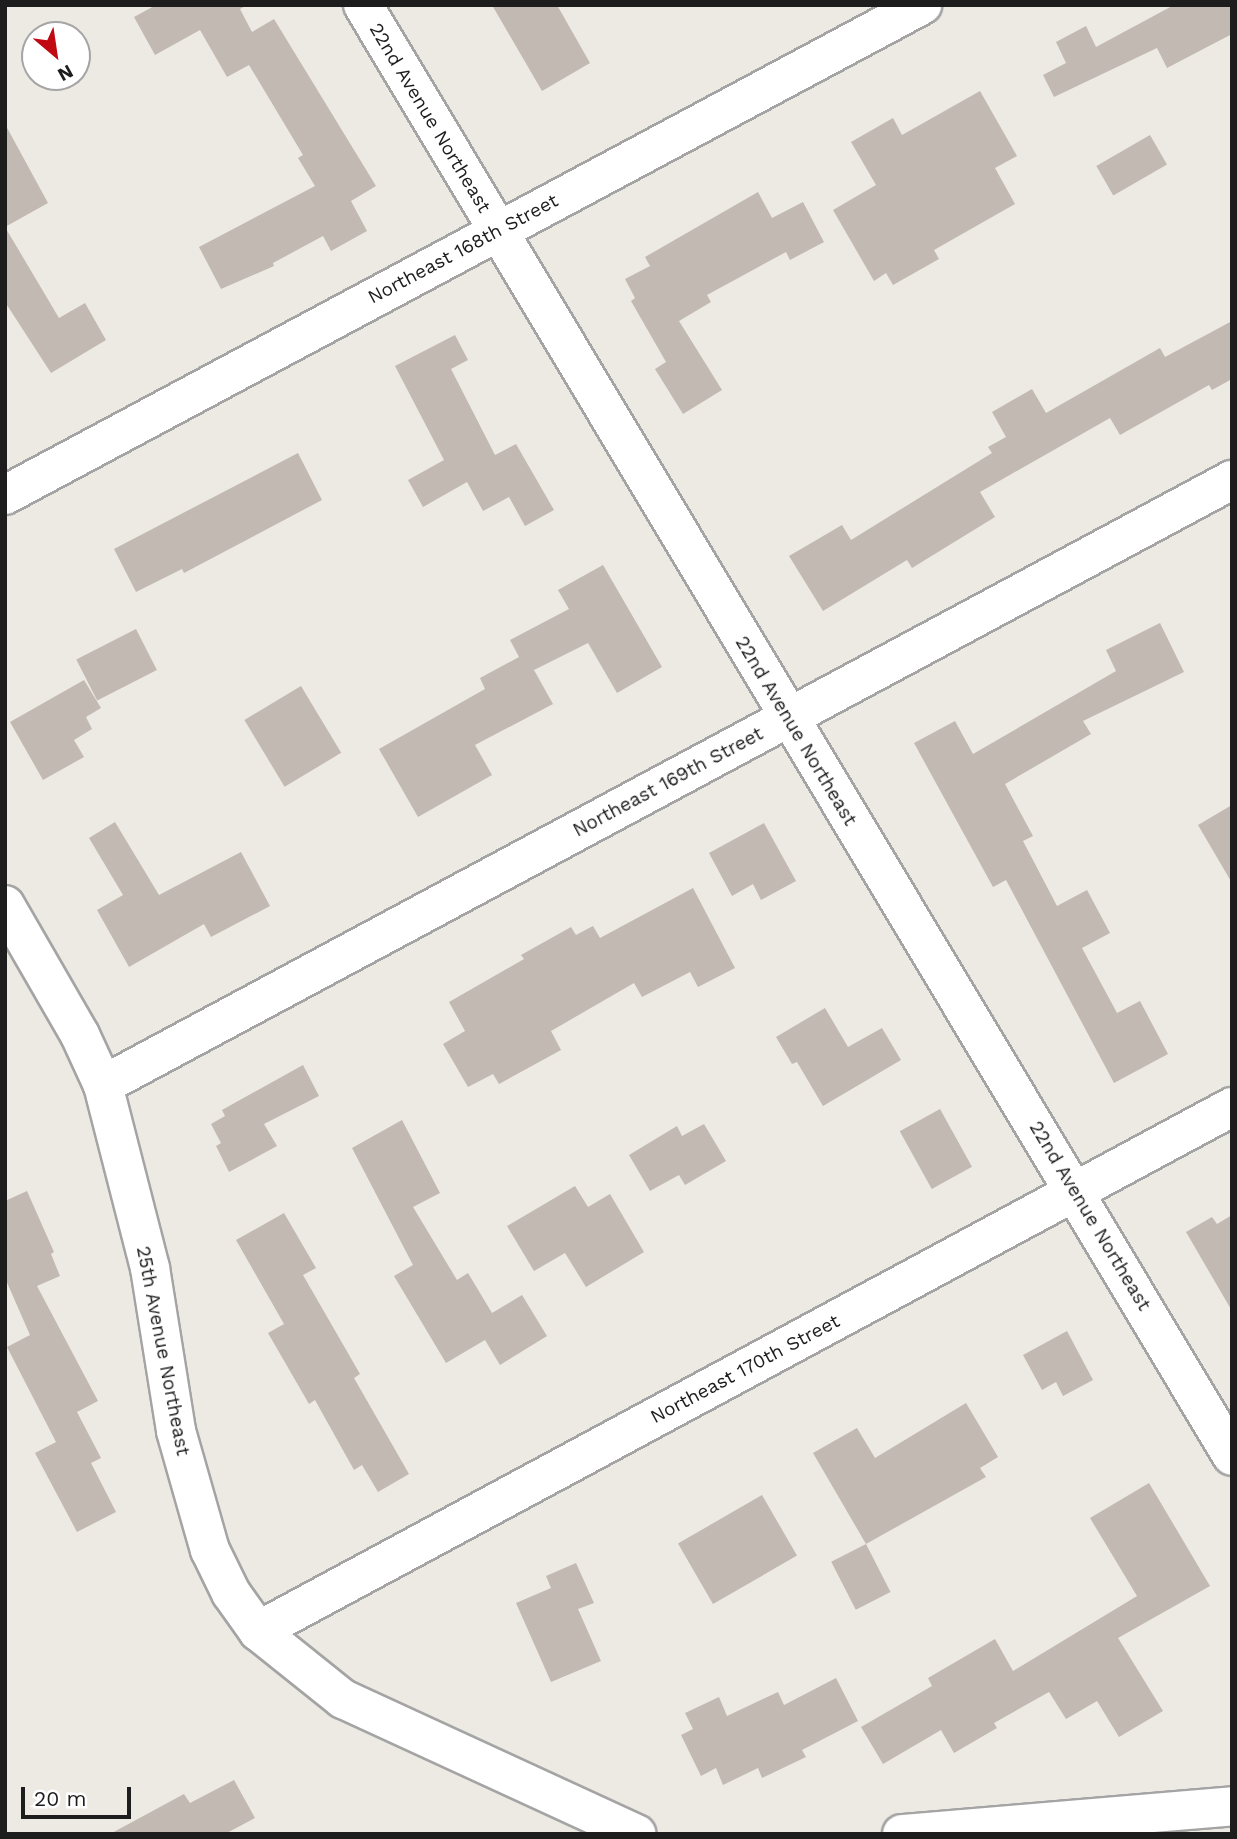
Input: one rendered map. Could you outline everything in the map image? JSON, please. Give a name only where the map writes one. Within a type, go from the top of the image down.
[{"type":"street","name":"22nd Avenue Northeast","points":[[363,5],[1232,1456]]},
{"type":"street","name":"Northeast 168th Street","points":[[10,483],[496,231],[922,5]]},
{"type":"street","name":"Northeast 169th Street","points":[[103,1085],[1232,480]]},
{"type":"street","name":"25th Avenue Northeast","points":[[5,905],[80,1035],[103,1085],[150,1268],[176,1431],[210,1550],[231,1593],[258,1631],[343,1699],[636,1834]]},
{"type":"street","name":"Northeast 170th Street","points":[[258,1631],[1232,1107]]},
{"type":"street","points":[[902,1834],[1232,1805]]},
{"type":"building","points":[[156,5],[247,5],[240,9],[252,32],[274,19],[376,186],[351,201],[367,231],[331,251],[323,236],[273,263],[274,266],[221,289],[199,247],[315,186],[298,158],[303,155],[249,65],[227,77],[200,30],[155,55],[134,17]]},
{"type":"building","points":[[492,5],[557,5],[590,63],[542,91]]},
{"type":"building","points":[[1174,5],[1232,5],[1232,34],[1167,68],[1157,48],[1054,97],[1043,75],[1066,63],[1056,42],[1086,26],[1096,47]]},
{"type":"building","points":[[980,91],[1017,156],[995,168],[1015,204],[934,250],[939,259],[893,285],[886,273],[874,281],[833,210],[876,185],[851,142],[893,118],[902,135]]},
{"type":"building","points":[[5,124],[48,203],[5,227]]},
{"type":"building","points":[[1150,135],[1167,164],[1113,195],[1096,166]]},
{"type":"building","points":[[758,192],[772,218],[803,202],[824,242],[790,260],[786,252],[707,295],[711,302],[679,321],[722,390],[683,414],[655,369],[666,362],[631,301],[635,298],[625,279],[650,266],[645,257]]},
{"type":"building","points":[[5,227],[59,318],[85,303],[106,340],[51,373],[5,302]]},
{"type":"building","points":[[1232,321],[1232,379],[1212,390],[1209,385],[1120,435],[1110,418],[980,492],[995,517],[912,568],[907,560],[823,611],[789,556],[842,525],[851,540],[992,453],[988,447],[1006,437],[992,412],[1032,389],[1046,413],[1160,348],[1165,357]]},
{"type":"building","points":[[455,335],[468,360],[451,369],[495,455],[516,444],[554,510],[525,526],[509,497],[483,511],[467,482],[423,507],[408,480],[444,460],[395,366]]},
{"type":"building","points":[[298,453],[322,500],[184,573],[182,569],[136,592],[114,549]]},
{"type":"building","points":[[603,565],[662,667],[617,693],[588,643],[534,670],[553,704],[475,745],[492,775],[418,817],[379,749],[485,689],[480,678],[519,657],[510,640],[569,609],[558,590]]},
{"type":"building","points":[[1160,623],[1184,672],[1083,721],[1091,734],[1005,784],[1033,836],[1023,841],[1057,906],[1087,890],[1110,933],[1082,948],[1117,1013],[1140,1001],[1168,1054],[1114,1083],[1006,880],[993,887],[914,743],[955,721],[973,754],[1116,671],[1106,650]]},
{"type":"building","points":[[136,629],[157,670],[97,700],[76,659]]},
{"type":"building","points":[[84,680],[101,708],[86,717],[92,729],[74,740],[84,757],[43,780],[10,722]]},
{"type":"building","points":[[301,686],[341,753],[285,787],[244,720]]},
{"type":"building","points":[[1232,805],[1232,883],[1198,825]]},
{"type":"building","points":[[115,822],[159,895],[241,852],[270,906],[211,937],[204,924],[129,967],[97,910],[123,895],[89,838]]},
{"type":"building","points":[[764,823],[796,881],[761,900],[753,884],[732,896],[709,853]]},
{"type":"building","points":[[693,888],[735,968],[698,987],[690,972],[642,997],[634,983],[551,1031],[561,1050],[499,1084],[493,1074],[468,1087],[443,1044],[465,1031],[449,1002],[524,959],[521,955],[571,927],[576,935],[593,926],[600,938]]},
{"type":"building","points":[[825,1008],[848,1047],[882,1028],[901,1060],[823,1106],[797,1062],[792,1064],[776,1037]]},
{"type":"building","points":[[303,1065],[319,1096],[264,1124],[277,1146],[229,1172],[216,1146],[221,1143],[211,1124],[225,1116],[222,1110]]},
{"type":"building","points":[[940,1109],[972,1167],[932,1189],[900,1131]]},
{"type":"building","points":[[402,1120],[440,1193],[413,1207],[457,1280],[468,1273],[492,1313],[522,1295],[547,1336],[500,1365],[485,1340],[446,1363],[394,1276],[413,1265],[352,1148]]},
{"type":"building","points":[[704,1124],[726,1161],[685,1185],[679,1175],[650,1191],[629,1155],[677,1126],[682,1136]]},
{"type":"building","points":[[575,1186],[588,1207],[610,1194],[644,1252],[586,1287],[565,1253],[534,1271],[507,1226]]},
{"type":"building","points":[[27,1191],[54,1252],[51,1254],[60,1276],[37,1286],[98,1401],[77,1412],[101,1458],[91,1463],[116,1512],[77,1532],[35,1453],[56,1442],[7,1347],[30,1335],[5,1278],[5,1201]]},
{"type":"building","points":[[284,1213],[316,1268],[303,1275],[360,1374],[354,1378],[409,1474],[378,1492],[362,1465],[354,1470],[315,1400],[309,1404],[268,1333],[284,1324],[236,1240]]},
{"type":"building","points":[[1232,1215],[1232,1311],[1186,1232],[1212,1217],[1217,1224]]},
{"type":"building","points":[[1067,1331],[1093,1380],[1063,1396],[1056,1382],[1042,1390],[1023,1355]]},
{"type":"building","points":[[966,1403],[998,1457],[980,1468],[986,1477],[866,1544],[813,1453],[857,1428],[875,1458]]},
{"type":"building","points":[[1149,1483],[1210,1586],[1118,1638],[1163,1711],[1119,1737],[1097,1701],[1066,1719],[1049,1692],[994,1723],[997,1728],[954,1753],[941,1730],[883,1764],[861,1727],[932,1686],[928,1678],[995,1639],[1013,1671],[1137,1596],[1090,1518]]},
{"type":"building","points":[[762,1495],[797,1556],[713,1604],[678,1544]]},
{"type":"building","points":[[866,1544],[891,1592],[856,1610],[831,1562]]},
{"type":"building","points":[[576,1563],[594,1603],[578,1609],[601,1661],[551,1682],[516,1603],[551,1588],[546,1576]]},
{"type":"building","points":[[836,1678],[858,1721],[802,1750],[806,1757],[762,1778],[758,1768],[723,1785],[716,1768],[701,1776],[681,1735],[693,1729],[685,1713],[719,1697],[727,1716],[778,1692],[784,1705]]},
{"type":"building","points":[[234,1780],[255,1818],[225,1834],[110,1834],[184,1794],[190,1803]]}]
